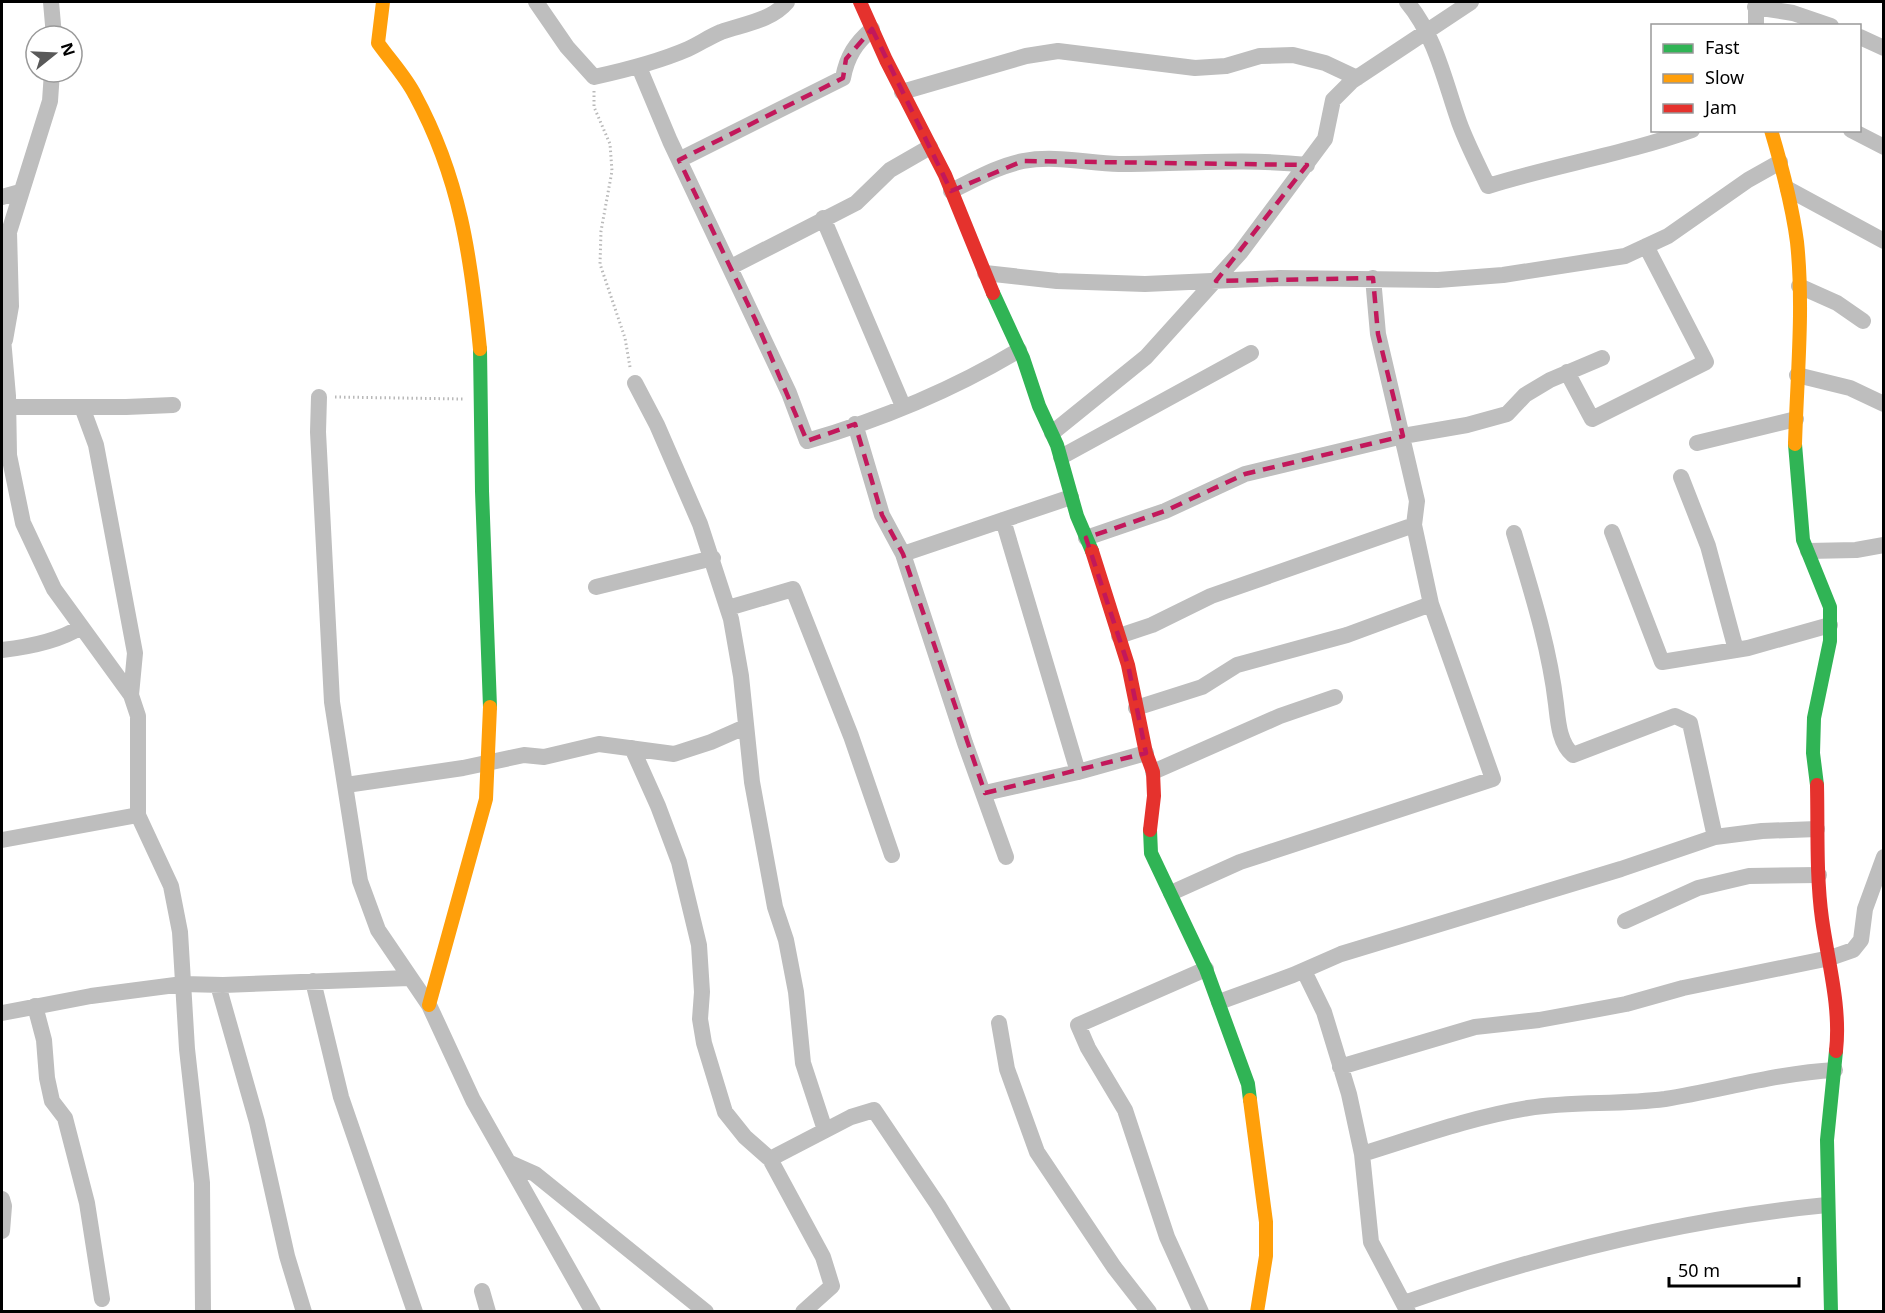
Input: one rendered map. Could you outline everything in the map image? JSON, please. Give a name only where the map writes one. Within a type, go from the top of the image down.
[{"type":"street","points":[[51,2],[53,24]]},
{"type":"street","points":[[383,2],[378,43],[415,94],[457,193],[473,273],[482,399],[482,491],[489,702],[486,799],[429,1005]]},
{"type":"street","points":[[536,2],[567,47],[594,77],[639,67],[688,49],[721,32],[747,26],[782,8],[787,2]]},
{"type":"street","points":[[861,2],[951,191],[1019,350],[1061,458],[1071,497],[1119,636],[1146,753],[1153,772],[1154,796],[1149,822],[1151,853],[1206,969],[1248,1084],[1266,1222],[1266,1256],[1259,1305],[1273,1311]]},
{"type":"street","points":[[1407,2],[1416,12],[1444,73],[1459,122],[1488,186],[1565,164],[1622,152],[1686,132]]},
{"type":"street","points":[[1052,433],[1146,357],[1216,281],[1307,165],[1324,139],[1333,100],[1357,78],[1471,2]]},
{"type":"street","points":[[1756,24],[1756,4],[1825,24]]},
{"type":"street","points":[[679,160],[843,78],[846,59],[858,42],[873,29]]},
{"type":"street","points":[[1861,37],[1884,48]]},
{"type":"street","points":[[902,92],[1014,59],[1058,51],[1195,68],[1226,66],[1260,56],[1293,55],[1325,63],[1357,78]]},
{"type":"street","points":[[639,67],[679,160],[789,393],[807,441],[903,406],[989,368],[1019,350]]},
{"type":"street","points":[[51,84],[50,101],[9,232],[11,306],[3,336],[8,407],[5,455],[23,523],[54,589],[131,695],[138,716],[138,815],[171,886],[180,932],[187,1050],[202,1183],[203,1311]]},
{"type":"street","points":[[1772,132],[1788,189],[1797,243],[1799,286],[1796,419],[1798,491],[1803,540],[1830,607],[1830,641],[1814,718],[1822,918],[1830,958],[1838,1033],[1827,1140],[1827,1205],[1832,1311],[1826,1311]]},
{"type":"street","points":[[1855,132],[1884,147]]},
{"type":"street","points":[[731,267],[778,245],[823,218],[856,203],[890,170],[930,147]]},
{"type":"street","points":[[951,191],[988,173],[1023,161],[1058,159],[1173,164],[1273,161],[1307,165]]},
{"type":"street","points":[[985,273],[1068,282],[1146,284],[1373,278],[1438,280],[1503,274],[1625,256],[1668,236],[1748,180],[1780,162]]},
{"type":"street","points":[[1788,189],[1884,241]]},
{"type":"street","points":[[2,197],[20,192]]},
{"type":"street","points":[[823,218],[903,406]]},
{"type":"street","points":[[1567,372],[1592,419],[1706,362],[1646,246]]},
{"type":"street","points":[[1171,893],[1240,862],[1493,779],[1431,604],[1414,525],[1417,501],[1378,333],[1373,278]]},
{"type":"street","points":[[1799,286],[1837,303],[1863,321]]},
{"type":"street","points":[[1061,458],[1251,353]]},
{"type":"street","points":[[1086,538],[1165,511],[1245,474],[1507,414],[1525,395],[1567,372],[1602,358]]},
{"type":"street","points":[[1797,375],[1850,388],[1884,404]]},
{"type":"street","points":[[634,383],[657,425],[712,558],[728,608],[741,675],[745,727],[775,907],[786,940],[796,992],[803,1063],[825,1130]]},
{"type":"street","points":[[319,397],[318,432],[332,702],[360,881],[378,930],[429,1005],[473,1100],[593,1311]]},
{"type":"street","points":[[8,407],[173,405]]},
{"type":"street","points":[[82,407],[96,445],[135,653],[131,695]]},
{"type":"street","points":[[1697,443],[1752,427],[1796,419]]},
{"type":"street","points":[[855,424],[882,515],[903,554],[965,743],[985,793],[1006,857]]},
{"type":"street","points":[[1681,477],[1708,546],[1736,650]]},
{"type":"street","points":[[903,554],[1071,497]]},
{"type":"street","points":[[1003,520],[1078,772]]},
{"type":"street","points":[[1119,636],[1152,624],[1211,596],[1414,525]]},
{"type":"street","points":[[1612,532],[1662,662],[1736,650],[1830,626]]},
{"type":"street","points":[[1514,533],[1539,613],[1552,670],[1558,719],[1565,748],[1573,755],[1675,716],[1690,723],[1714,837]]},
{"type":"street","points":[[1808,551],[1856,550],[1884,545]]},
{"type":"street","points":[[596,587],[712,558]]},
{"type":"street","points":[[728,608],[793,589],[851,736],[892,855]]},
{"type":"street","points":[[1136,708],[1202,687],[1237,665],[1347,635],[1431,604]]},
{"type":"street","points":[[2,650],[37,643],[71,633],[81,627]]},
{"type":"street","points":[[1153,772],[1280,717],[1335,697]]},
{"type":"street","points":[[346,785],[524,755],[544,757],[598,744],[674,754],[711,742],[745,727]]},
{"type":"street","points":[[632,748],[658,806],[679,862],[699,945],[702,993],[700,1019],[704,1043],[725,1112],[746,1137],[770,1159],[823,1257],[832,1286],[803,1311]]},
{"type":"street","points":[[985,793],[1078,772],[1146,753]]},
{"type":"street","points":[[2,840],[138,815]]},
{"type":"street","points":[[1218,1002],[1304,971],[1341,954],[1621,869],[1714,837],[1762,831],[1817,829]]},
{"type":"street","points":[[1341,1067],[1415,1042],[1475,1027],[1539,1020],[1626,1004],[1683,988],[1830,958],[1853,950],[1861,940],[1876,899],[1884,857]]},
{"type":"street","points":[[1626,921],[1698,888],[1749,876],[1819,875]]},
{"type":"street","points":[[1201,1311],[1167,1237],[1125,1110],[1088,1048],[1078,1025],[1206,969]]},
{"type":"street","points":[[1304,971],[1324,1012],[1341,1067],[1362,1154],[1371,1242],[1406,1307],[1477,1279],[1677,1226],[1766,1211],[1827,1205]]},
{"type":"street","points":[[2,1013],[34,1006],[183,984],[218,985],[409,978]]},
{"type":"street","points":[[313,981],[341,1097],[415,1311]]},
{"type":"street","points":[[218,985],[257,1122],[287,1256],[304,1311]]},
{"type":"street","points":[[34,1006],[44,1040],[47,1078],[52,1101],[65,1118],[87,1203],[102,1299]]},
{"type":"street","points":[[999,1023],[1007,1069],[1037,1152],[1114,1267],[1149,1311]]},
{"type":"street","points":[[1362,1154],[1490,1116],[1528,1108],[1617,1104],[1666,1098],[1797,1072],[1835,1070]]},
{"type":"street","points":[[770,1159],[851,1117],[874,1110],[938,1205],[1003,1311]]},
{"type":"street","points":[[508,1162],[535,1174],[706,1311]]},
{"type":"street","points":[[2,1199],[4,1206],[2,1231]]},
{"type":"street","points":[[482,1291],[488,1311]]},
{"type":"path","points":[[594,107],[610,144],[612,171],[601,231],[600,264],[625,338],[634,383]]},
{"type":"path","points":[[319,397],[482,399]]},
{"type":"highlighted area","points":[[872,29],[951,191],[1023,161],[1307,165],[1216,281],[1373,278],[1378,334],[1403,436],[1245,474],[1165,511],[1086,538],[1128,665],[1146,753],[985,793],[903,554],[882,515],[855,424],[807,441],[755,319],[679,160],[843,78],[846,59]]},
{"type":"traffic: fast","points":[[993,293],[1023,358],[1039,406],[1057,445],[1077,516],[1092,551]]},
{"type":"traffic: fast","points":[[480,349],[482,491],[490,707]]},
{"type":"traffic: fast","points":[[1795,444],[1803,540],[1830,607],[1830,641],[1814,718],[1813,753],[1817,785]]},
{"type":"traffic: fast","points":[[1150,830],[1151,853],[1206,969],[1248,1084],[1250,1100]]},
{"type":"traffic: fast","points":[[1831,1312],[1827,1140],[1836,1051]]},
{"type":"traffic: slow","points":[[383,2],[378,43],[403,75],[415,95],[443,157],[453,188],[467,250],[480,349]]},
{"type":"traffic: slow","points":[[1772,132],[1792,213],[1799,267],[1800,317],[1795,444]]},
{"type":"traffic: slow","points":[[429,1005],[486,799],[490,707]]},
{"type":"traffic: slow","points":[[1250,1100],[1266,1222],[1266,1256],[1257,1312]]},
{"type":"traffic: jam","points":[[860,2],[886,60],[945,175],[993,293]]},
{"type":"traffic: jam","points":[[1092,551],[1128,665],[1146,753],[1153,772],[1154,796],[1150,830]]},
{"type":"traffic: jam","points":[[1817,785],[1819,886],[1837,1018],[1836,1051]]}]
